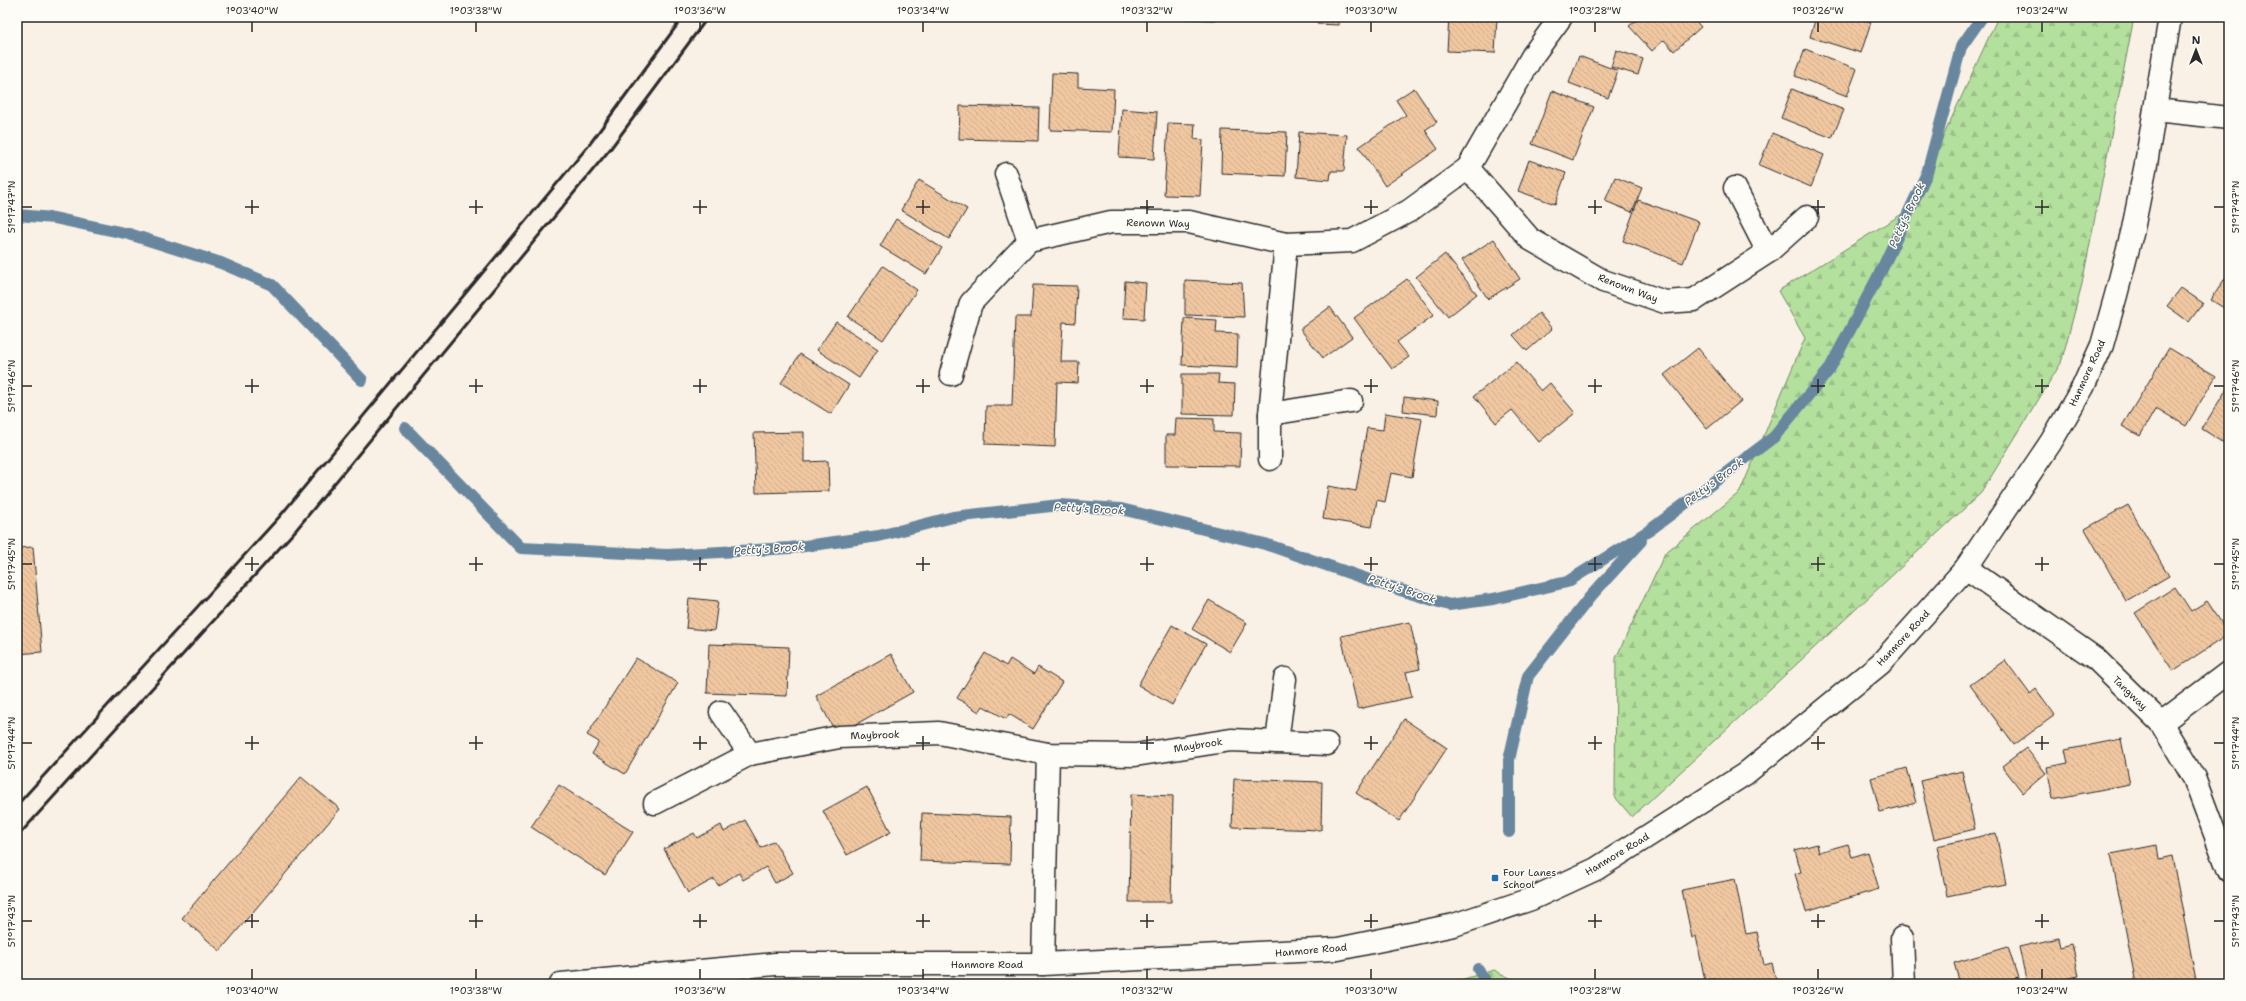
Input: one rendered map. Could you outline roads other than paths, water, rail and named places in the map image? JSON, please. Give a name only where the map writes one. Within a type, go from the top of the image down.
[{"type":"street","name":"Renown Way","points":[[1029,241],[1111,222],[1189,222],[1286,244],[1352,241],[1409,211],[1468,168],[1533,55],[1561,17]]},
{"type":"street","name":"Hanmore Road","points":[[561,984],[775,964],[1043,964],[1338,949],[1454,925],[1531,899],[1596,869],[1745,774],[1881,663],[1966,568],[2051,442],[2083,387],[2102,345],[2133,228],[2155,110],[2170,17]]},
{"type":"street","points":[[2155,110],[2229,118]]},
{"type":"street","name":"Renown Way","points":[[1468,168],[1530,239],[1603,281],[1665,302],[1694,300],[1768,252],[1807,217]]},
{"type":"street","points":[[951,374],[971,303],[1029,241],[1006,174]]},
{"type":"street","points":[[1735,188],[1768,252]]},
{"type":"street","points":[[1270,459],[1270,414],[1286,244]]},
{"type":"street","points":[[1270,414],[1351,401]]},
{"type":"street","name":"Tangway","points":[[1966,568],[2096,659],[2161,722],[2194,778],[2229,871]]},
{"type":"street","points":[[2161,722],[2229,672]]},
{"type":"street","points":[[1277,742],[1285,679]]},
{"type":"street","points":[[721,712],[750,754]]},
{"type":"street","name":"Maybrook","points":[[655,804],[750,754],[838,737],[939,733],[1048,754],[1134,755],[1231,740],[1327,744]]},
{"type":"street","points":[[1043,964],[1048,754]]},
{"type":"street","points":[[1902,938],[1904,984]]},
{"type":"waterway","name":"Petty's Brook","points":[[405,428],[521,548],[667,555],[790,548],[879,536],[953,517],[1060,505],[1121,509],[1265,544],[1381,584],[1449,605],[1493,599],[1567,582],[1650,530],[1774,437],[1829,370],[1883,267],[1927,173],[1961,47],[1982,17]]},
{"type":"waterway","points":[[17,215],[54,218],[129,234],[221,263],[272,285],[362,380]]},
{"type":"waterway","points":[[1509,832],[1509,760],[1528,676],[1590,597],[1641,541]]},
{"type":"waterway","points":[[1478,969],[1487,984]]},
{"type":"railway","points":[[17,805],[280,516],[589,145],[683,17]]},
{"type":"railway","points":[[17,837],[296,530],[611,148],[708,17]]},
{"type":"place","name":"Four Lanes School","points":[[1495,878]]}]
